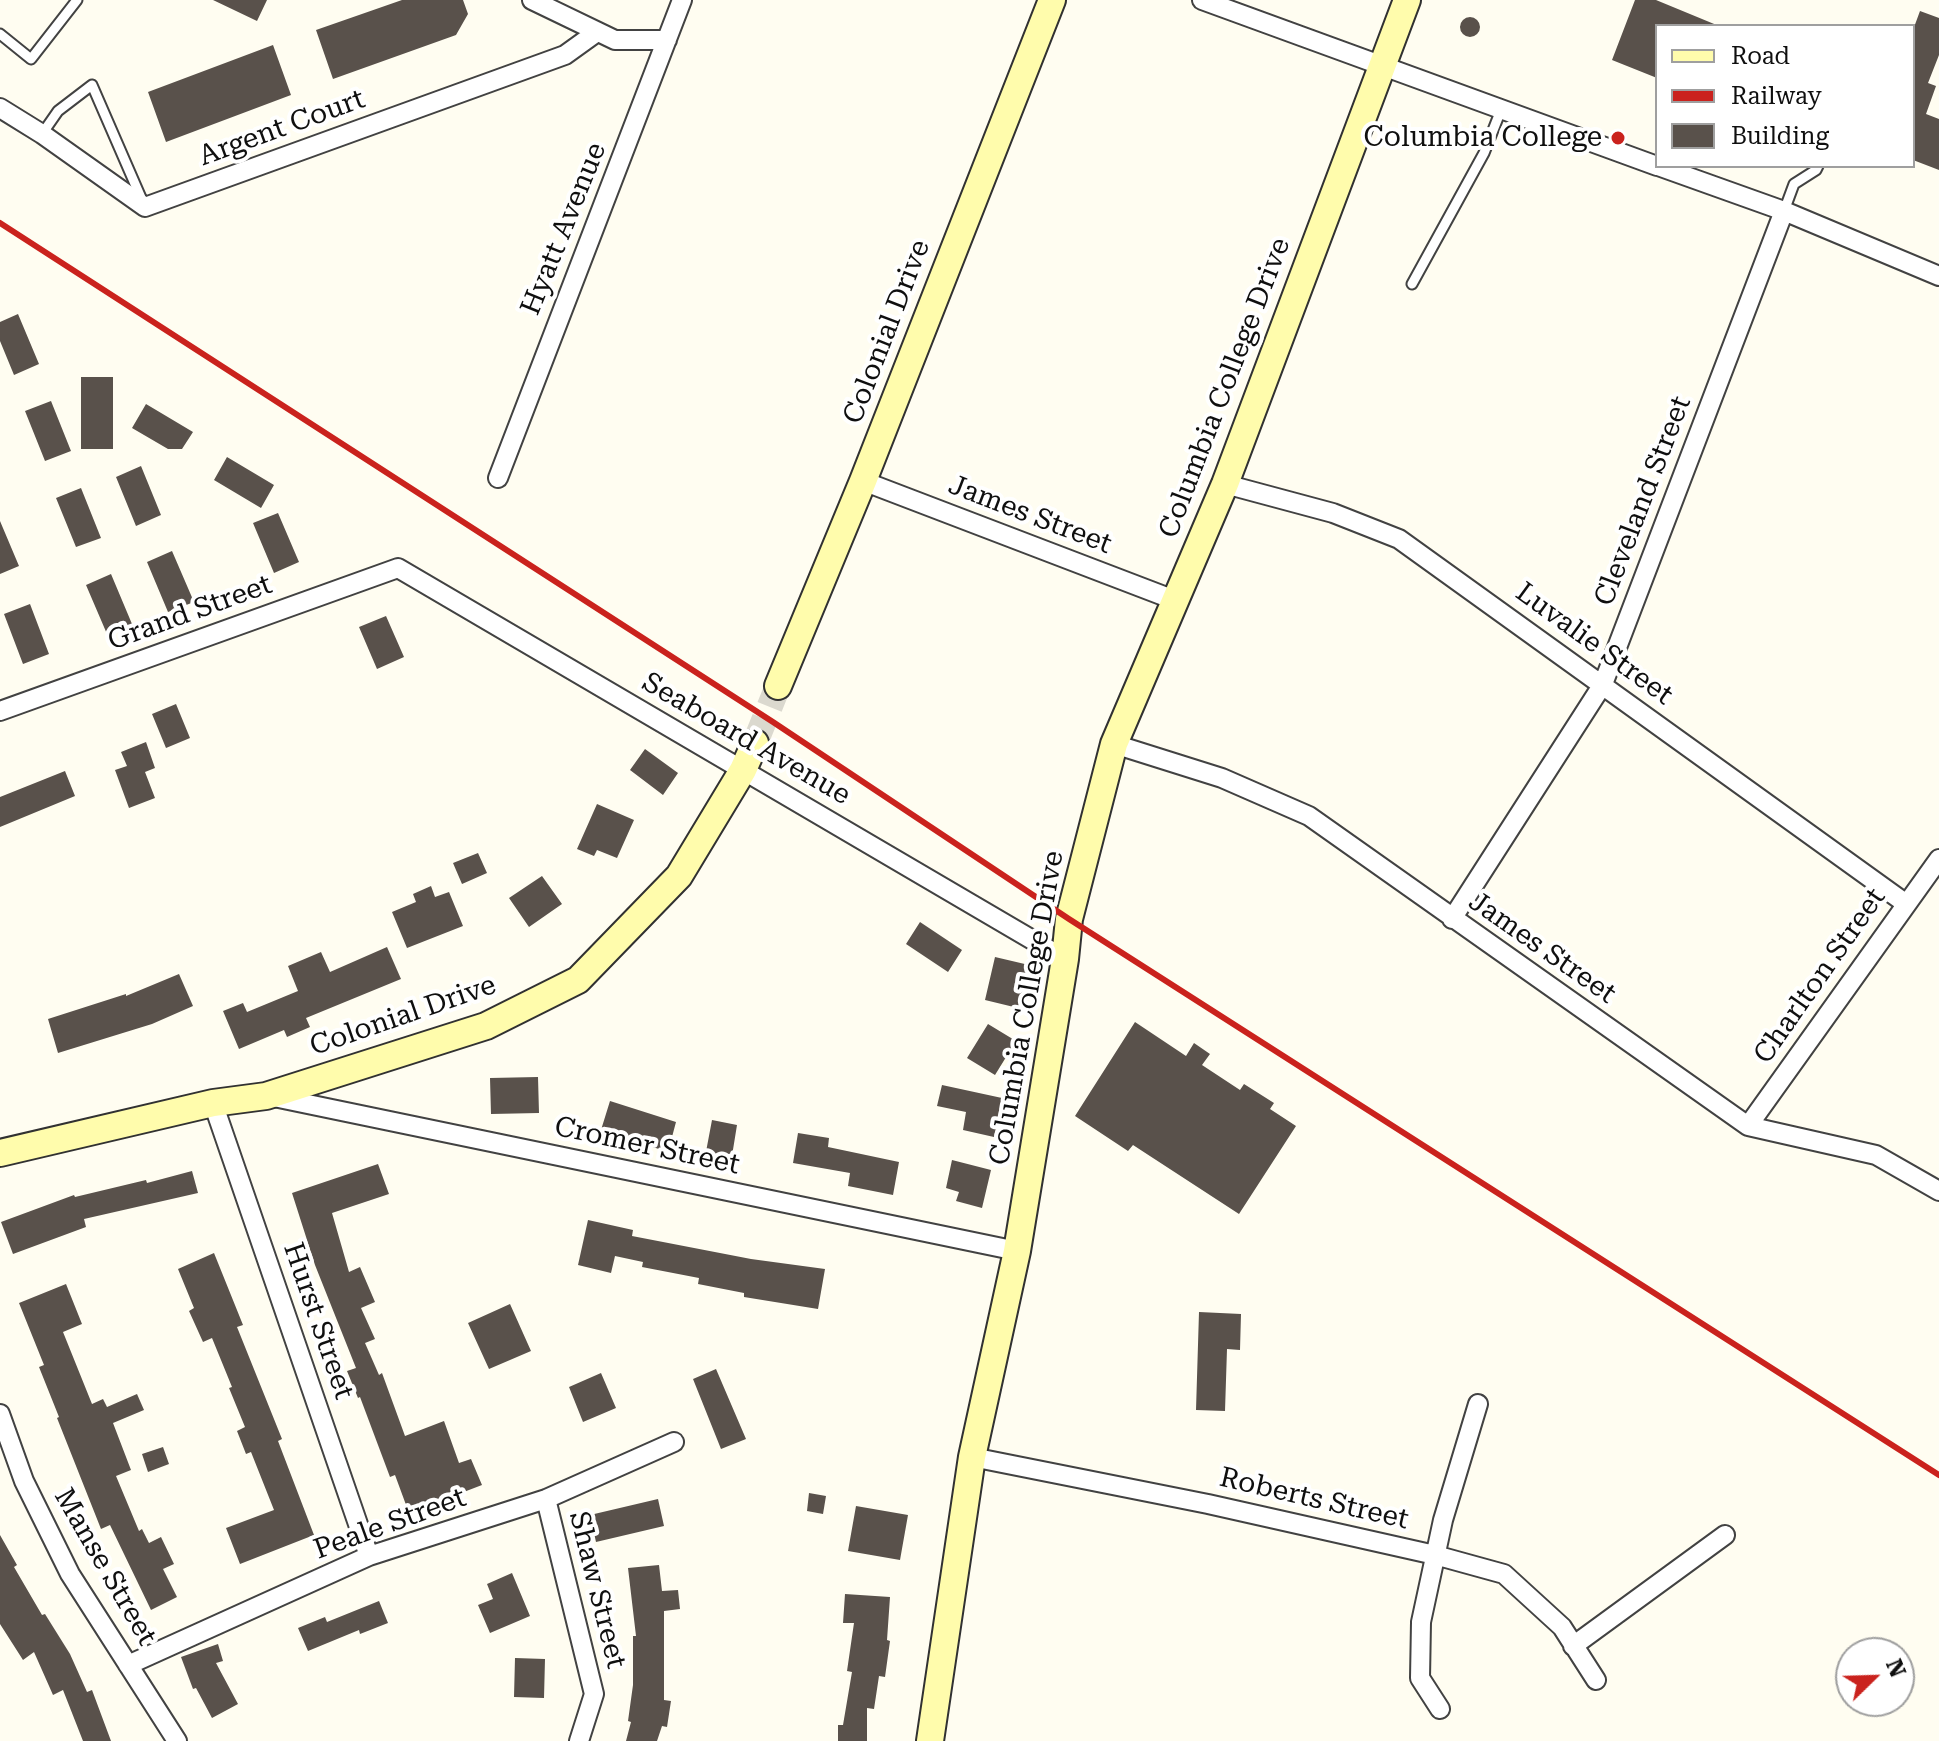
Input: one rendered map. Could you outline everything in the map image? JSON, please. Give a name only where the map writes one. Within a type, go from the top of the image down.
[{"type":"street","points":[[532,0],[615,40],[667,40]]},
{"type":"street","name":"Hyatt Avenue","points":[[498,478],[682,0]]},
{"type":"street","name":"Colonial Drive","points":[[778,686],[863,481],[1052,0]]},
{"type":"street","points":[[1202,0],[1655,165]]},
{"type":"street","name":"Columbia College Drive","points":[[930,1741],[972,1457],[1017,1251],[1069,919],[1114,744],[1225,484],[1407,0]]},
{"type":"street","name":"Argent Court","points":[[145,207],[565,55],[597,32]]},
{"type":"street","points":[[0,108],[145,207]]},
{"type":"street","points":[[1664,168],[1784,211],[1939,276]]},
{"type":"street","name":"Cleveland Street","points":[[1452,919],[1603,684],[1784,211]]},
{"type":"street","name":"James Street","points":[[863,481],[1177,601]]},
{"type":"street","name":"Luvalie Street","points":[[1225,484],[1333,513],[1399,539],[1905,903]]},
{"type":"street","name":"Grand Street","points":[[0,711],[398,568]]},
{"type":"street","name":"Seaboard Avenue","points":[[398,568],[1065,959]]},
{"type":"street","name":"Colonial Drive","points":[[0,1153],[213,1103],[266,1096],[486,1026],[578,980],[679,876],[743,770],[755,743]]},
{"type":"street","name":"James Street","points":[[1114,744],[1222,778],[1309,816],[1748,1126],[1876,1155],[1939,1191]]},
{"type":"street","name":"Charlton Street","points":[[1748,1126],[1939,859]]},
{"type":"street","name":"Cromer Street","points":[[266,1096],[1017,1251]]},
{"type":"street","name":"Hurst Street","points":[[213,1103],[369,1556]]},
{"type":"street","points":[[1440,1709],[1420,1678],[1421,1622],[1435,1555],[1478,1404]]},
{"type":"street","name":"Manse Street","points":[[0,1414],[24,1481],[70,1574],[177,1741]]},
{"type":"street","name":"Peale Street","points":[[128,1665],[369,1556],[546,1499],[674,1442]]},
{"type":"street","name":"Roberts Street","points":[[972,1457],[1208,1504],[1435,1555],[1504,1574],[1562,1627],[1596,1680]]},
{"type":"street","name":"Shaw Street","points":[[546,1499],[594,1694],[579,1741]]},
{"type":"street","points":[[1573,1646],[1725,1535]]},
{"type":"lane","points":[[0,34],[31,59],[77,0]]},
{"type":"lane","points":[[42,134],[58,111],[92,85],[145,207]]},
{"type":"lane","points":[[1412,284],[1484,153],[1501,110]]},
{"type":"lane","points":[[1784,211],[1794,184],[1817,168]]},
{"type":"building","points":[[213,0],[267,0],[257,21]]},
{"type":"building","points":[[402,0],[463,0],[468,14],[456,35],[333,79],[316,30]]},
{"type":"building","points":[[1635,0],[1656,0],[1714,24],[1655,24],[1655,77],[1612,60]]},
{"type":"building","points":[[1920,11],[1939,18],[1939,55],[1928,83],[1936,86],[1926,114],[1939,119],[1939,170],[1915,161],[1915,25]]},
{"type":"building","points":[[1470,17],[1477,20],[1480,27],[1477,34],[1470,37],[1463,34],[1460,27],[1463,20]]},
{"type":"building","points":[[273,45],[291,95],[166,142],[148,92]]},
{"type":"building","points":[[18,314],[39,364],[14,375],[0,341],[0,322]]},
{"type":"building","points":[[81,377],[113,377],[113,449],[81,449]]},
{"type":"building","points":[[51,401],[71,451],[45,461],[25,411]]},
{"type":"building","points":[[146,404],[193,432],[182,449],[168,449],[132,428]]},
{"type":"building","points":[[227,457],[274,485],[261,508],[214,480]]},
{"type":"building","points":[[141,466],[161,515],[136,526],[116,477]]},
{"type":"building","points":[[81,488],[101,538],[76,547],[56,498]]},
{"type":"building","points":[[278,513],[299,562],[274,573],[253,523]]},
{"type":"building","points":[[0,521],[19,566],[0,574]]},
{"type":"building","points":[[172,551],[194,602],[168,612],[147,562]]},
{"type":"building","points":[[111,574],[132,624],[107,634],[86,585]]},
{"type":"building","points":[[30,604],[49,654],[23,664],[4,614]]},
{"type":"building","points":[[386,616],[404,657],[377,669],[359,627]]},
{"type":"building","points":[[176,704],[190,738],[166,748],[152,714]]},
{"type":"building","points":[[146,742],[155,768],[145,772],[155,798],[129,808],[115,770],[127,766],[121,752]]},
{"type":"building","points":[[645,749],[678,773],[663,795],[630,770]]},
{"type":"building","points":[[65,771],[75,796],[0,827],[0,797]]},
{"type":"building","points":[[597,804],[634,820],[617,858],[597,850],[594,856],[577,849]]},
{"type":"building","points":[[478,853],[487,873],[462,884],[453,863]]},
{"type":"building","points":[[542,876],[562,904],[529,927],[509,898]]},
{"type":"building","points":[[431,886],[435,897],[449,892],[463,926],[407,948],[392,912],[416,902],[413,894]]},
{"type":"building","points":[[920,922],[962,950],[948,972],[906,944]]},
{"type":"building","points":[[387,947],[401,979],[306,1018],[310,1027],[287,1037],[284,1030],[239,1049],[223,1011],[243,1003],[247,1012],[298,991],[288,966],[321,952],[330,972]]},
{"type":"building","points":[[995,957],[1029,965],[1018,1008],[985,1000]]},
{"type":"building","points":[[179,974],[193,1006],[152,1024],[58,1053],[48,1019],[126,996]]},
{"type":"building","points":[[1135,1022],[1186,1056],[1194,1043],[1210,1054],[1202,1065],[1240,1090],[1244,1084],[1274,1103],[1270,1109],[1296,1126],[1239,1214],[1133,1145],[1128,1151],[1075,1116]]},
{"type":"building","points":[[988,1024],[1016,1041],[995,1075],[967,1058]]},
{"type":"building","points":[[538,1077],[539,1113],[491,1114],[490,1078]]},
{"type":"building","points":[[942,1085],[1002,1098],[994,1137],[963,1130],[966,1112],[937,1106]]},
{"type":"building","points":[[610,1101],[676,1122],[668,1152],[601,1130]]},
{"type":"building","points":[[712,1120],[737,1125],[731,1162],[705,1157]]},
{"type":"building","points":[[798,1133],[829,1138],[828,1147],[899,1162],[893,1195],[848,1186],[850,1173],[793,1163]]},
{"type":"building","points":[[952,1160],[991,1170],[982,1208],[956,1201],[959,1192],[946,1188]]},
{"type":"building","points":[[378,1164],[389,1194],[332,1213],[349,1272],[360,1267],[375,1302],[361,1308],[375,1339],[365,1343],[379,1375],[382,1373],[405,1436],[444,1421],[459,1463],[471,1459],[482,1485],[409,1513],[395,1475],[390,1477],[347,1371],[356,1368],[315,1265],[292,1193]]},
{"type":"building","points":[[192,1171],[198,1193],[84,1219],[86,1227],[13,1254],[1,1222],[74,1195],[146,1180],[147,1183]]},
{"type":"building","points":[[588,1220],[633,1230],[632,1236],[751,1259],[825,1269],[818,1309],[744,1297],[744,1293],[698,1284],[699,1278],[642,1267],[643,1262],[615,1256],[611,1273],[578,1265]]},
{"type":"building","points":[[214,1253],[243,1325],[237,1327],[282,1439],[278,1441],[314,1535],[240,1564],[226,1528],[274,1510],[251,1452],[246,1454],[237,1431],[245,1427],[229,1388],[232,1387],[212,1338],[203,1342],[189,1311],[194,1308],[178,1269]]},
{"type":"building","points":[[66,1284],[82,1324],[63,1332],[92,1404],[103,1399],[107,1407],[137,1394],[144,1410],[113,1423],[131,1470],[116,1476],[139,1531],[142,1529],[149,1543],[161,1537],[174,1564],[163,1569],[177,1597],[151,1610],[110,1525],[101,1529],[57,1418],[39,1367],[44,1365],[19,1303]]},
{"type":"building","points":[[510,1304],[531,1351],[489,1369],[468,1323]]},
{"type":"building","points":[[1199,1312],[1241,1314],[1240,1350],[1227,1349],[1225,1411],[1196,1410]]},
{"type":"building","points":[[716,1369],[746,1439],[721,1449],[693,1379]]},
{"type":"building","points":[[601,1373],[616,1408],[583,1422],[569,1387]]},
{"type":"building","points":[[163,1447],[169,1464],[148,1472],[142,1454]]},
{"type":"building","points":[[809,1493],[826,1496],[823,1514],[807,1511]]},
{"type":"building","points":[[658,1499],[664,1526],[596,1542],[590,1515]]},
{"type":"building","points":[[856,1506],[908,1515],[900,1560],[848,1551]]},
{"type":"building","points":[[0,1535],[17,1565],[14,1567],[42,1615],[45,1614],[70,1654],[87,1692],[92,1690],[111,1741],[83,1741],[63,1690],[53,1695],[34,1652],[23,1660],[0,1624]]},
{"type":"building","points":[[659,1565],[662,1591],[678,1590],[680,1609],[664,1611],[664,1700],[671,1701],[667,1727],[662,1726],[657,1741],[626,1741],[631,1722],[628,1721],[633,1685],[633,1636],[636,1636],[628,1568]]},
{"type":"building","points":[[512,1573],[530,1616],[490,1633],[478,1605],[493,1599],[487,1584]]},
{"type":"building","points":[[845,1594],[890,1597],[887,1640],[890,1641],[885,1677],[879,1676],[874,1709],[867,1708],[867,1741],[838,1741],[838,1725],[843,1725],[852,1672],[847,1671],[854,1623],[843,1623]]},
{"type":"building","points":[[379,1601],[388,1623],[360,1634],[359,1630],[308,1651],[298,1628],[325,1617],[327,1622]]},
{"type":"building","points":[[218,1644],[223,1661],[216,1663],[238,1704],[212,1718],[196,1688],[193,1689],[181,1657]]},
{"type":"building","points":[[515,1658],[545,1659],[544,1698],[514,1697]]},
{"type":"tunnel","points":[[755,743],[778,686]]},
{"type":"railway","points":[[0,223],[773,722],[1069,919],[1939,1475]]},
{"type":"place","name":"Columbia College","points":[[1618,138]]}]
